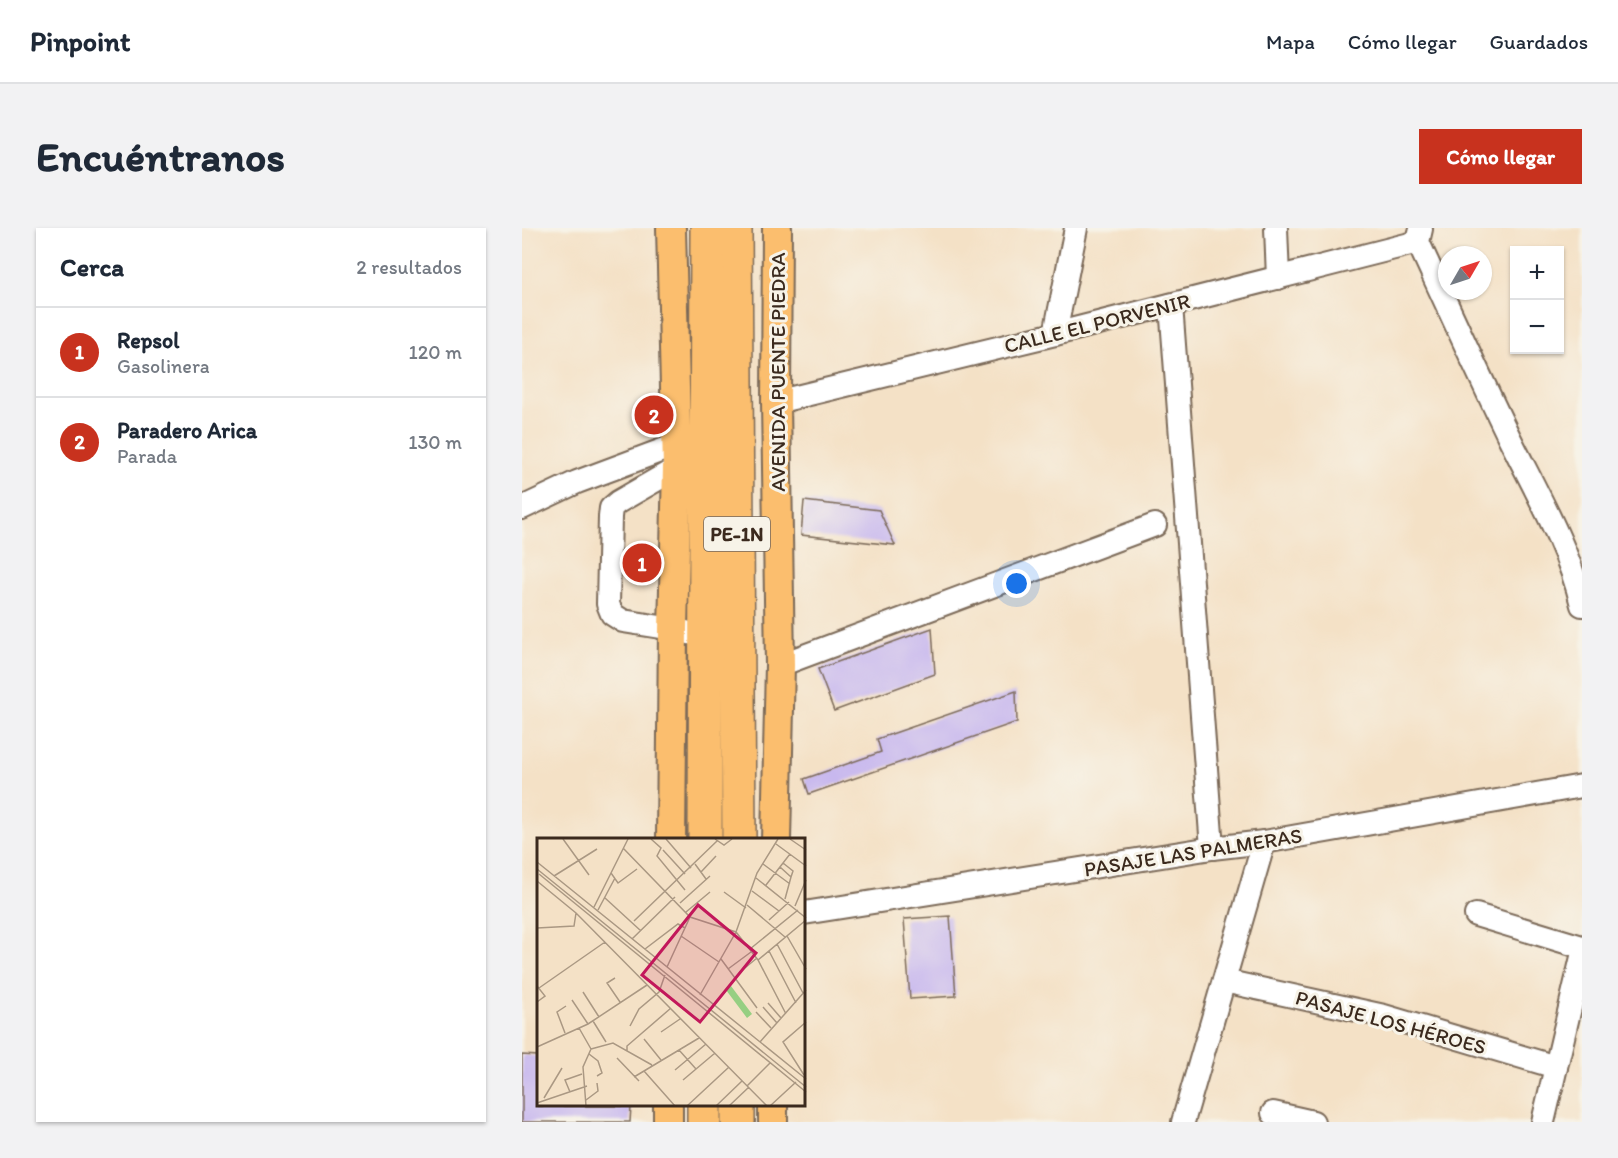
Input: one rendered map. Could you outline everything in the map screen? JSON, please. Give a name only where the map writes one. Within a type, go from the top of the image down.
[{"type":"highway","name":"PE-1N","points":[[705,838],[706,637],[692,450],[707,228]]},
{"type":"highway","name":"PE-1N","points":[[735,228],[739,838]]},
{"type":"main road","points":[[671,228],[692,450],[673,628],[671,838]]},
{"type":"main road","name":"AVENIDA PUENTE PIEDRA","points":[[776,838],[780,665],[776,402],[777,228]]},
{"type":"street","points":[[1055,334],[1076,228]]},
{"type":"street","points":[[1276,228],[1278,278]]},
{"type":"street","points":[[1420,235],[1488,393],[1559,538],[1572,568],[1582,605]]},
{"type":"street","name":"CALLE EL PORVENIR","points":[[776,402],[1278,278],[1420,235]]},
{"type":"street","points":[[1171,305],[1212,848]]},
{"type":"street","points":[[522,508],[577,482],[692,450]]},
{"type":"street","points":[[692,450],[611,508],[608,604],[612,614],[623,621],[673,628],[706,637]]},
{"type":"street","points":[[780,665],[1155,525]]},
{"type":"street","name":"PASAJE LAS PALMERAS","points":[[806,913],[1212,848],[1264,842],[1582,786]]},
{"type":"street","points":[[1183,1122],[1264,842]]},
{"type":"street","points":[[1476,915],[1582,947]]},
{"type":"street","points":[[1543,1122],[1556,1067],[1573,1040],[1582,957]]},
{"type":"street","name":"PASAJE LOS HÉROES","points":[[1224,981],[1384,1016],[1556,1067]]},
{"type":"street","points":[[1273,1113],[1313,1122]]},
{"type":"building","points":[[804,501],[879,510],[895,545],[801,535]]},
{"type":"building","points":[[932,628],[935,674],[834,711],[818,669]]},
{"type":"building","points":[[1016,691],[1017,722],[809,794],[804,779],[881,752],[877,739]]},
{"type":"building","points":[[950,916],[956,996],[910,999],[904,919]]},
{"type":"building","points":[[522,1055],[537,1056],[537,1107],[631,1107],[630,1122],[522,1122]]},
{"type":"place","name":"Paradero Arica","points":[[654,415]]},
{"type":"place","name":"Repsol","points":[[642,563]]}]
